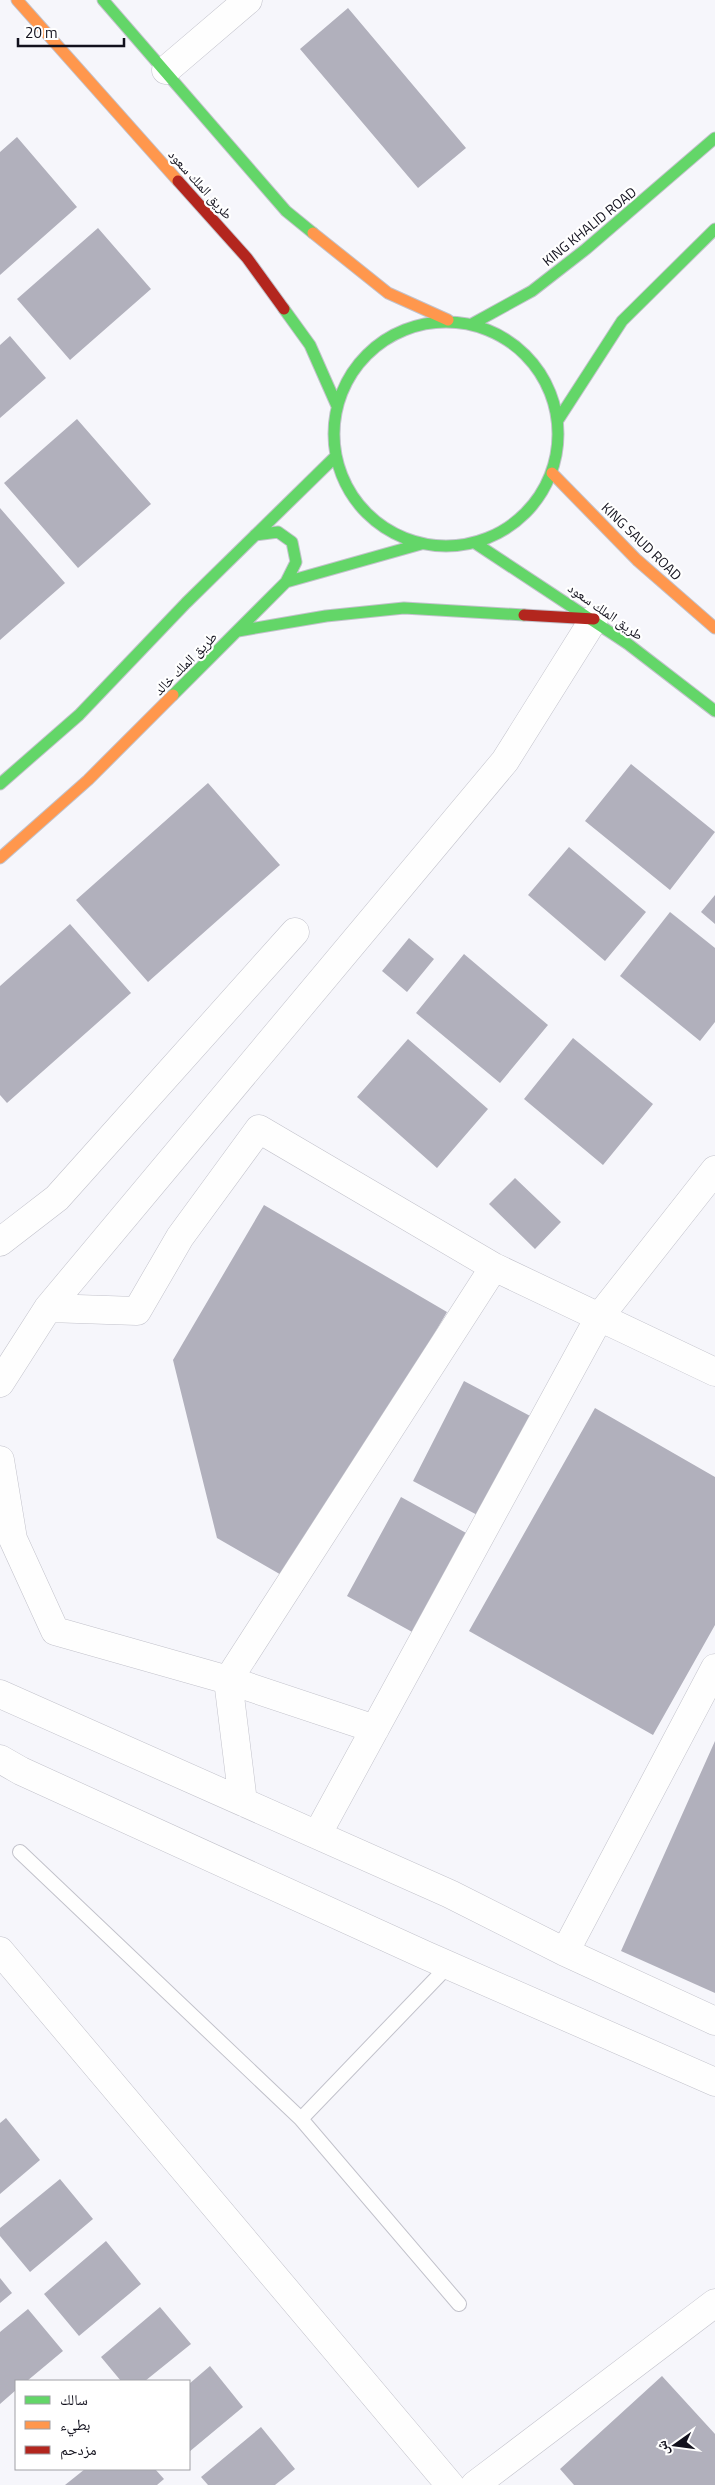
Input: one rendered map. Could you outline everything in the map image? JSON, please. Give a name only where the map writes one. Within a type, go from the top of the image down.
[{"type":"main road","name":"طريق الملك سعود","points":[[17,0],[247,258],[310,345],[337,406]]},
{"type":"main road","points":[[102,0],[166,70],[286,210],[388,293],[448,320],[472,324],[504,337],[530,359],[548,388],[558,420],[552,473],[534,505],[508,529],[475,543],[448,546],[421,544],[382,527],[352,496],[336,456],[334,431],[337,406],[352,372],[378,344],[411,326],[448,320]]},
{"type":"main road","name":"KING KHALID ROAD","points":[[472,324],[540,285],[660,188],[715,138]]},
{"type":"main road","points":[[558,420],[622,321],[715,229]]},
{"type":"main road","points":[[0,784],[79,715],[254,535],[336,456]]},
{"type":"main road","name":"KING SAUD ROAD","points":[[552,473],[636,560],[715,628]]},
{"type":"main road","points":[[254,535],[278,532],[292,542],[296,562],[286,582]]},
{"type":"main road","name":"طريق الملك سعود","points":[[475,543],[594,619],[684,685],[715,712]]},
{"type":"main road","name":"طريق الملك خالد","points":[[0,858],[88,780],[286,582],[421,544]]},
{"type":"main road","points":[[238,631],[326,616],[404,608],[594,619]]},
{"type":"street","points":[[166,70],[248,0]]},
{"type":"street","points":[[0,1383],[48,1308],[505,762],[594,619]]},
{"type":"street","points":[[0,1242],[57,1198],[295,932]]},
{"type":"street","points":[[48,1308],[137,1311],[180,1237],[259,1129],[494,1267],[715,1372]]},
{"type":"street","points":[[318,1835],[600,1316],[715,1170]]},
{"type":"street","points":[[243,1802],[228,1680],[494,1267]]},
{"type":"street","points":[[0,1460],[13,1539],[55,1631],[228,1680],[375,1729]]},
{"type":"street","points":[[565,1952],[715,1668]]},
{"type":"street","points":[[0,1694],[450,1894],[565,1952],[715,2021]]},
{"type":"street","points":[[7,1770],[715,2082]]},
{"type":"street","points":[[0,1951],[450,2485]]},
{"type":"street","points":[[475,2485],[715,2303]]},
{"type":"lane","points":[[20,1852],[301,2119],[459,2304]]},
{"type":"lane","points":[[301,2119],[449,1965]]},
{"type":"building","points":[[348,8],[466,148],[418,188],[300,49]]},
{"type":"building","points":[[17,137],[77,207],[0,275],[0,152]]},
{"type":"building","points":[[98,228],[151,289],[70,360],[17,299]]},
{"type":"building","points":[[10,336],[46,378],[0,418],[0,345]]},
{"type":"building","points":[[77,419],[151,504],[78,568],[4,483]]},
{"type":"building","points":[[0,508],[65,583],[0,640]]},
{"type":"building","points":[[631,764],[715,832],[670,890],[585,821]]},
{"type":"building","points":[[208,783],[280,865],[148,982],[76,900]]},
{"type":"building","points":[[569,847],[646,912],[605,961],[528,895]]},
{"type":"building","points":[[715,895],[715,924],[701,912]]},
{"type":"building","points":[[670,912],[715,948],[715,1022],[700,1041],[620,976]]},
{"type":"building","points":[[70,924],[131,993],[7,1103],[0,1095],[0,986]]},
{"type":"building","points":[[409,938],[434,959],[407,992],[382,971]]},
{"type":"building","points":[[464,954],[548,1025],[500,1083],[416,1013]]},
{"type":"building","points":[[573,1038],[653,1104],[603,1165],[524,1099]]},
{"type":"building","points":[[408,1039],[488,1109],[437,1168],[357,1097]]},
{"type":"building","points":[[515,1178],[561,1222],[535,1249],[489,1204]]},
{"type":"building","points":[[264,1205],[447,1312],[290,1580],[217,1538],[173,1360]]},
{"type":"building","points":[[464,1381],[534,1418],[483,1518],[413,1481]]},
{"type":"building","points":[[595,1408],[715,1477],[715,1625],[653,1735],[469,1631]]},
{"type":"building","points":[[401,1497],[468,1534],[414,1633],[347,1596]]},
{"type":"building","points":[[715,1741],[715,1993],[621,1951]]},
{"type":"building","points":[[6,2118],[40,2160],[0,2194],[0,2123]]},
{"type":"building","points":[[60,2179],[93,2219],[30,2272],[0,2236],[0,2228]]},
{"type":"building","points":[[106,2241],[141,2284],[79,2336],[44,2294]]},
{"type":"building","points":[[0,2278],[12,2293],[0,2303]]},
{"type":"building","points":[[160,2307],[191,2344],[146,2380],[120,2380],[101,2357]]},
{"type":"building","points":[[28,2309],[63,2351],[28,2380],[15,2380],[15,2391],[0,2404],[0,2332]]},
{"type":"building","points":[[210,2366],[243,2407],[190,2451],[190,2383]]},
{"type":"building","points":[[662,2376],[715,2434],[715,2485],[574,2485],[560,2469]]},
{"type":"building","points":[[261,2427],[295,2469],[275,2485],[208,2485],[201,2477]]},
{"type":"building","points":[[84,2470],[156,2470],[164,2479],[157,2485],[65,2485]]},
{"type":"traffic: fast","points":[[103,0],[286,211],[313,233]]},
{"type":"traffic: fast","points":[[472,324],[532,291],[586,249],[715,138]]},
{"type":"traffic: fast","points":[[558,420],[622,321],[715,229]]},
{"type":"traffic: fast","points":[[284,309],[310,345],[337,406]]},
{"type":"traffic: fast","points":[[446,322],[468,324],[499,335],[525,355],[545,381],[556,412],[558,434],[556,456],[545,487],[525,513],[499,533],[468,544],[446,546],[424,544],[393,533],[367,513],[347,487],[336,456],[334,434],[336,412],[347,381],[367,355],[393,335],[424,324],[446,322]]},
{"type":"traffic: fast","points":[[0,784],[79,715],[186,603],[336,456]]},
{"type":"traffic: fast","points":[[255,535],[278,532],[292,542],[296,562],[286,582]]},
{"type":"traffic: fast","points":[[475,543],[628,644],[715,711]]},
{"type":"traffic: fast","points":[[173,695],[286,582],[421,544]]},
{"type":"traffic: fast","points":[[238,631],[326,616],[404,608],[524,615]]},
{"type":"traffic: slow","points":[[17,0],[178,181]]},
{"type":"traffic: slow","points":[[313,233],[388,293],[448,320]]},
{"type":"traffic: slow","points":[[552,473],[637,560],[715,628]]},
{"type":"traffic: slow","points":[[0,858],[88,780],[173,695]]},
{"type":"traffic: jam","points":[[178,181],[247,258],[284,309]]},
{"type":"traffic: jam","points":[[524,615],[594,619]]}]
